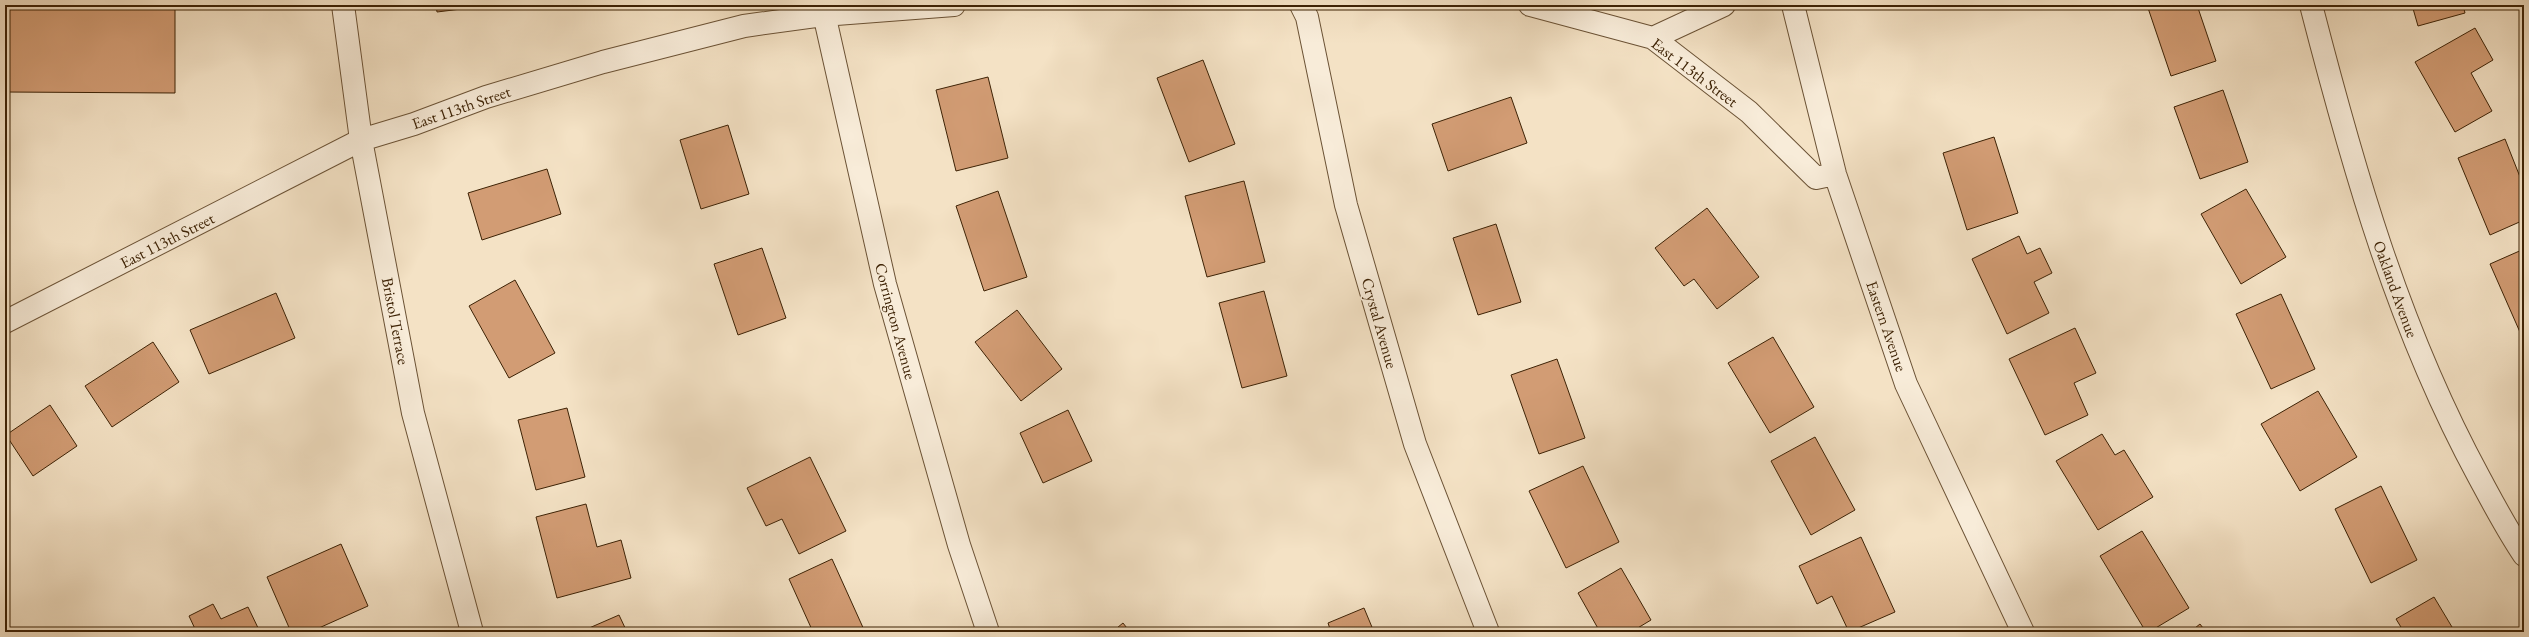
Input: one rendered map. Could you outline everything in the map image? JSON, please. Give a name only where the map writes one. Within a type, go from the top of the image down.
[{"type":"street","name":"Bristol Terrace","points":[[343,5],[361,140],[413,413],[472,632]]},
{"type":"street","name":"East 113th Street","points":[[5,322],[361,140],[414,124],[486,97],[603,62],[744,26],[822,10],[954,5]]},
{"type":"street","name":"Crystal Avenue","points":[[1301,5],[1307,17],[1346,205],[1415,444],[1488,632]]},
{"type":"street","name":"East 113th Street","points":[[1530,5],[1653,38],[1749,112],[1816,178],[1835,174]]},
{"type":"street","points":[[1653,38],[1724,5]]},
{"type":"street","name":"Eastern Avenue","points":[[1793,5],[1835,174],[1906,384],[2023,632]]},
{"type":"street","name":"Oakland Avenue","points":[[2311,5],[2350,154],[2406,321],[2454,431],[2512,537],[2524,555]]},
{"type":"street","name":"Corrington Avenue","points":[[822,10],[885,284],[959,545],[988,632]]},
{"type":"building","points":[[5,5],[175,5],[175,93],[5,92]]},
{"type":"building","points":[[436,5],[485,5],[485,6],[437,12]]},
{"type":"building","points":[[2147,5],[2197,5],[2216,61],[2171,76]]},
{"type":"building","points":[[2412,5],[2463,5],[2465,13],[2418,26]]},
{"type":"building","points":[[2475,28],[2493,60],[2471,73],[2492,111],[2455,132],[2415,62]]},
{"type":"building","points":[[1203,60],[1235,144],[1189,162],[1157,78]]},
{"type":"building","points":[[988,77],[1008,158],[956,171],[936,90]]},
{"type":"building","points":[[2223,90],[2248,162],[2200,179],[2174,107]]},
{"type":"building","points":[[1511,97],[1527,143],[1448,171],[1432,124]]},
{"type":"building","points":[[728,125],[749,194],[701,209],[680,140]]},
{"type":"building","points":[[1994,137],[2018,213],[1967,230],[1943,153]]},
{"type":"building","points":[[2505,139],[2524,187],[2524,220],[2490,235],[2458,158]]},
{"type":"building","points":[[547,169],[561,214],[482,240],[468,193]]},
{"type":"building","points":[[1244,181],[1265,262],[1207,277],[1185,196]]},
{"type":"building","points":[[2246,189],[2286,257],[2241,284],[2201,214]]},
{"type":"building","points":[[998,191],[1027,277],[984,291],[956,206]]},
{"type":"building","points":[[1707,208],[1759,277],[1717,309],[1694,279],[1684,286],[1655,248]]},
{"type":"building","points":[[1496,224],[1521,302],[1478,315],[1453,238]]},
{"type":"building","points":[[2019,236],[2027,254],[2040,248],[2052,273],[2034,282],[2049,313],[2007,334],[1972,259]]},
{"type":"building","points":[[762,248],[786,318],[738,335],[714,264]]},
{"type":"building","points":[[2524,249],[2524,339],[2523,339],[2490,264]]},
{"type":"building","points":[[515,280],[555,353],[509,378],[469,306]]},
{"type":"building","points":[[1264,291],[1287,376],[1242,388],[1219,303]]},
{"type":"building","points":[[276,293],[295,338],[209,374],[190,330]]},
{"type":"building","points":[[2281,294],[2315,369],[2271,389],[2236,314]]},
{"type":"building","points":[[1017,310],[1062,369],[1021,401],[975,342]]},
{"type":"building","points":[[2075,328],[2096,373],[2074,383],[2088,415],[2045,435],[2009,359]]},
{"type":"building","points":[[1773,337],[1814,407],[1770,433],[1728,363]]},
{"type":"building","points":[[153,342],[179,382],[112,427],[85,386]]},
{"type":"building","points":[[1557,359],[1585,438],[1539,454],[1511,375]]},
{"type":"building","points":[[2318,391],[2357,457],[2300,491],[2261,424]]},
{"type":"building","points":[[50,405],[77,446],[33,476],[6,435]]},
{"type":"building","points":[[567,408],[585,477],[536,490],[518,420]]},
{"type":"building","points":[[1068,410],[1092,461],[1043,483],[1020,433]]},
{"type":"building","points":[[2102,434],[2115,455],[2124,450],[2153,497],[2098,530],[2056,461]]},
{"type":"building","points":[[1815,437],[1855,510],[1811,535],[1771,461]]},
{"type":"building","points":[[810,457],[846,531],[799,554],[782,519],[766,526],[747,488]]},
{"type":"building","points":[[1583,466],[1619,542],[1566,568],[1529,491]]},
{"type":"building","points":[[2381,486],[2417,560],[2371,583],[2335,509]]},
{"type":"building","points":[[586,504],[597,547],[621,540],[631,578],[557,598],[536,517]]},
{"type":"building","points":[[2142,531],[2189,608],[2149,632],[2146,632],[2100,556]]},
{"type":"building","points":[[1861,537],[1895,612],[1849,632],[1832,596],[1817,604],[1799,566]]},
{"type":"building","points":[[341,544],[368,606],[310,632],[291,632],[267,577]]},
{"type":"building","points":[[832,559],[865,632],[813,632],[789,579]]},
{"type":"building","points":[[1621,568],[1651,620],[1631,632],[1600,632],[1578,593]]},
{"type":"building","points":[[2434,597],[2455,632],[2404,632],[2396,619]]},
{"type":"building","points":[[213,604],[221,619],[248,607],[260,632],[194,632],[196,631],[189,616]]},
{"type":"building","points":[[1364,608],[1374,632],[1331,632],[1328,623]]},
{"type":"building","points":[[619,615],[627,632],[580,632]]},
{"type":"building","points":[[1123,623],[1130,632],[1112,632]]},
{"type":"building","points":[[2200,624],[2206,632],[2190,632]]}]
